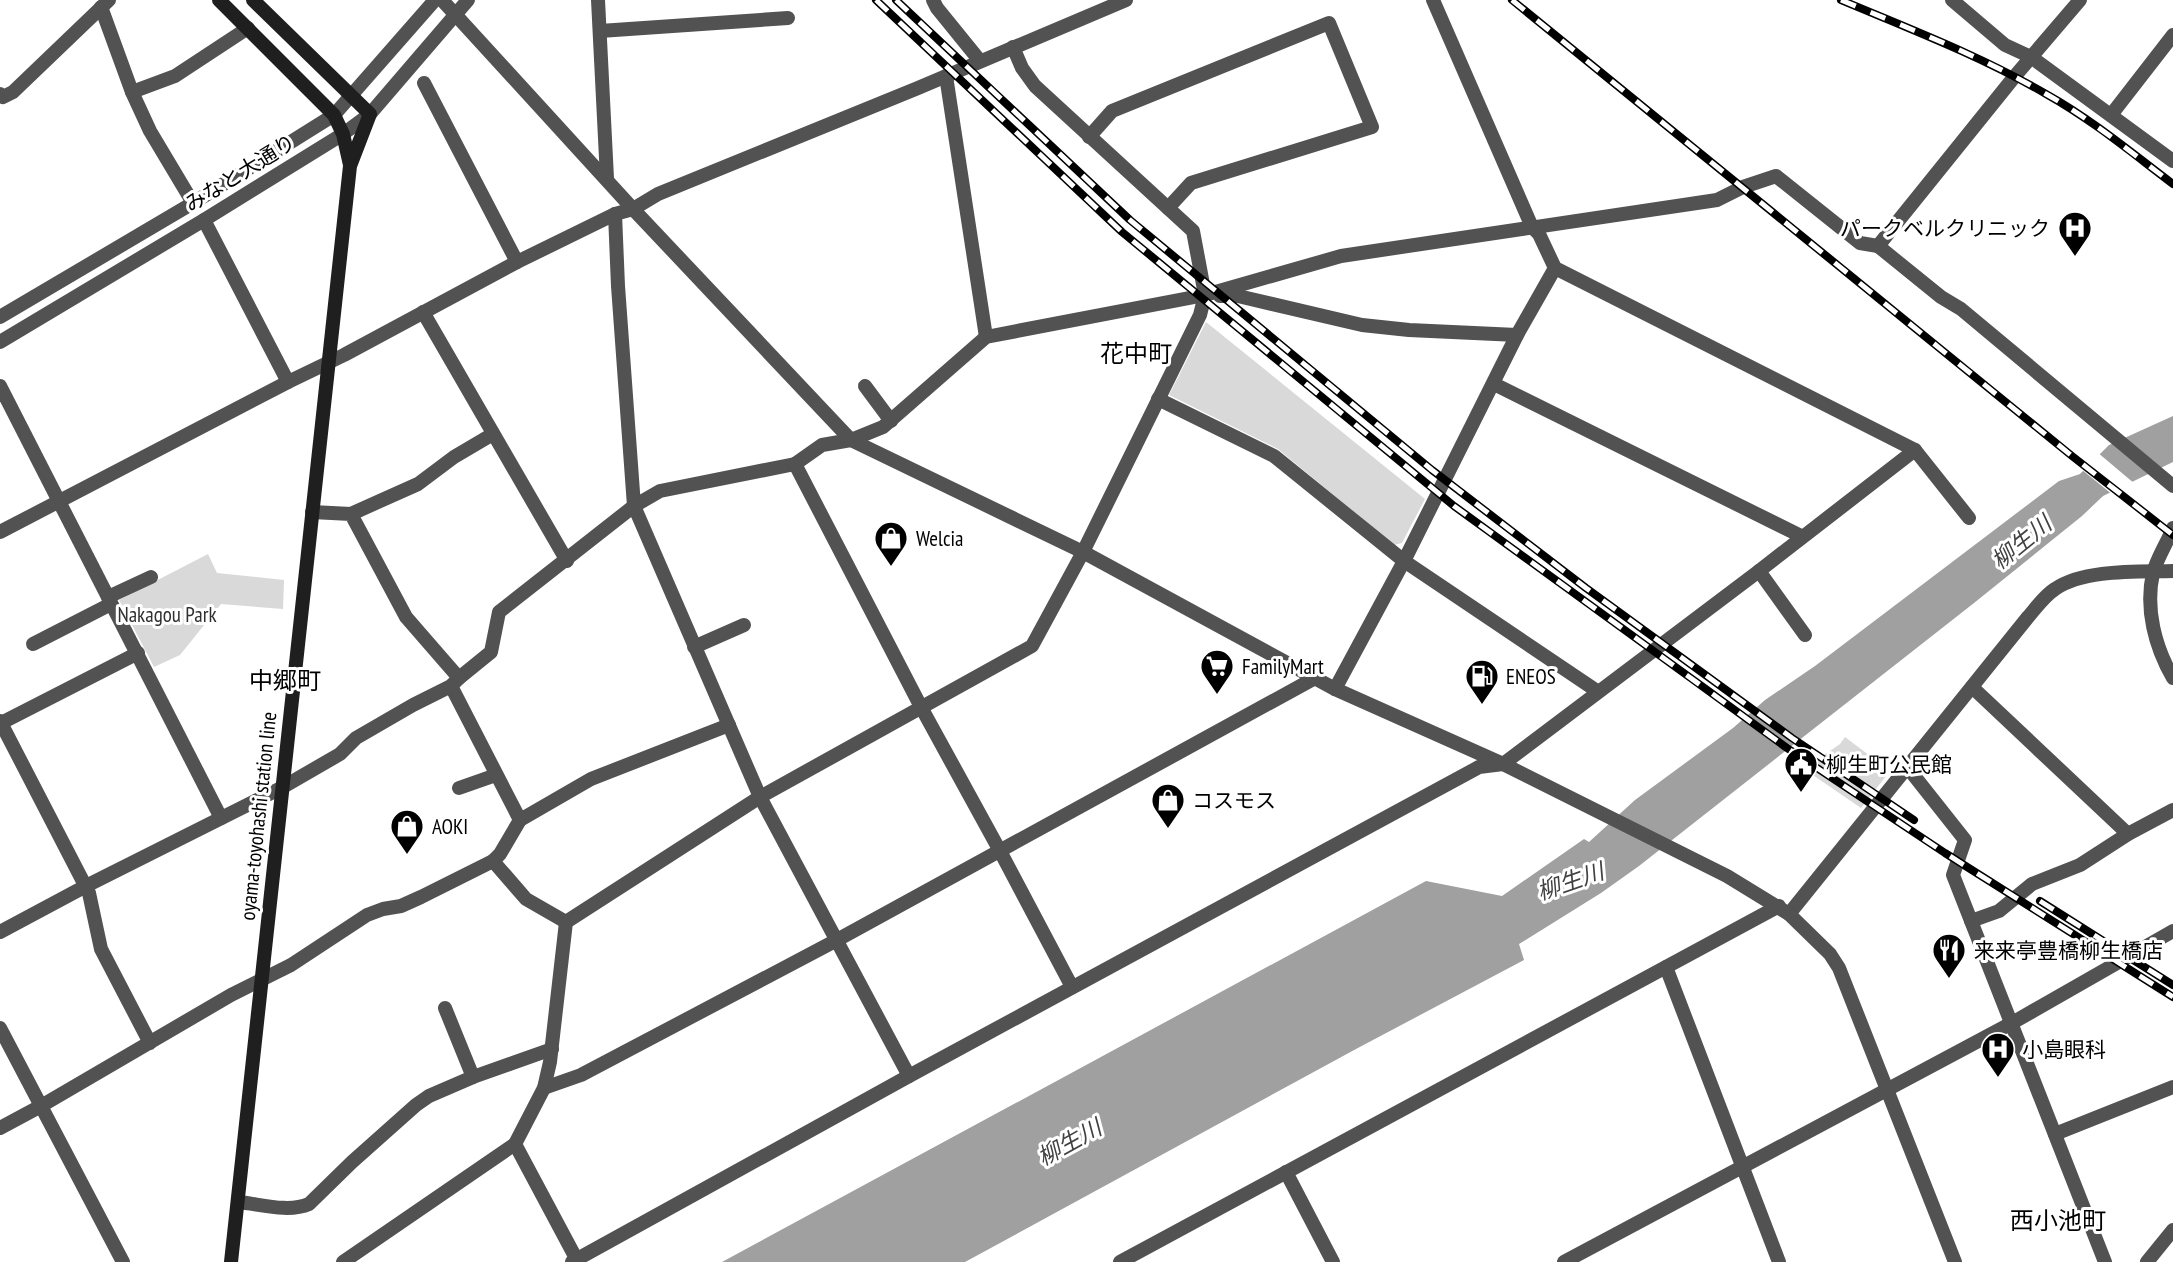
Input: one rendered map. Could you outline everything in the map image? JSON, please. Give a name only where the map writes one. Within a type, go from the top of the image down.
[{"type":"main road","name":"oyama-toyohashi station line","points":[[219,0],[334,115],[343,134],[350,166]]},
{"type":"main road","points":[[253,0],[370,114]]},
{"type":"main road","name":"oyama-toyohashi station line","points":[[231,1262],[350,166],[370,114]]},
{"type":"street","name":"みなと大通り","points":[[0,317],[193,203],[334,115],[435,0]]},
{"type":"street","points":[[442,0],[850,440],[1083,552],[1335,689],[1503,764],[1611,817],[1727,876],[1784,910],[1830,954],[1839,968],[1955,1262]]},
{"type":"street","name":"みなと大通り","points":[[0,342],[343,134],[370,114],[468,0]]},
{"type":"street","points":[[598,0],[607,178]]},
{"type":"street","points":[[933,0],[979,61]]},
{"type":"street","points":[[0,532],[517,262],[615,214],[633,209],[658,194],[1126,0]]},
{"type":"street","points":[[1433,0],[1532,227],[1539,234],[1555,268],[1915,450],[1969,518]]},
{"type":"street","points":[[1952,0],[2005,45],[2031,57],[2173,161]]},
{"type":"street","points":[[1878,246],[2080,0]]},
{"type":"street","points":[[0,94],[3,97],[13,92],[105,4],[132,92],[150,131],[193,203]]},
{"type":"street","points":[[600,31],[788,18]]},
{"type":"street","points":[[1089,137],[1112,111],[1329,23],[1372,127],[1191,183],[1168,208]]},
{"type":"street","points":[[132,92],[175,76],[248,28]]},
{"type":"street","points":[[2110,115],[2173,35]]},
{"type":"street","points":[[566,922],[760,797],[1032,646],[1083,552],[1200,315],[1205,295],[1193,232],[1035,86],[1013,47]]},
{"type":"street","points":[[946,76],[986,337]]},
{"type":"street","points":[[424,83],[517,262]]},
{"type":"street","points":[[0,932],[283,787],[340,754],[356,738],[455,682],[491,652],[499,612],[634,506],[660,491],[794,464],[822,445],[850,440],[883,427],[986,337],[1205,295],[1341,256],[1717,200],[1743,187],[1776,176],[1860,243],[1878,246],[1941,297],[1961,309],[2173,486]]},
{"type":"street","points":[[615,214],[634,506],[760,797],[909,1076]]},
{"type":"street","points":[[205,220],[288,382]]},
{"type":"street","points":[[1335,689],[1404,561],[1517,335],[1555,268]]},
{"type":"street","points":[[1205,295],[1238,296],[1362,325],[1517,335]]},
{"type":"street","points":[[422,312],[567,561]]},
{"type":"street","points":[[1494,384],[1801,536]]},
{"type":"street","points":[[0,386],[221,818]]},
{"type":"street","points":[[865,386],[891,421]]},
{"type":"street","points":[[1158,398],[1274,456],[1404,561],[1597,691]]},
{"type":"street","points":[[312,512],[351,514],[418,484],[454,457],[492,434]]},
{"type":"street","points":[[515,1144],[575,1261],[909,1076],[1479,767],[1503,764],[1915,450]]},
{"type":"street","points":[[794,464],[1072,987]]},
{"type":"street","points":[[351,514],[406,617],[455,682],[496,775],[520,820]]},
{"type":"street","points":[[2173,528],[2153,571],[2150,610],[2152,624],[2173,678]]},
{"type":"street","points":[[1759,571],[1805,635]]},
{"type":"street","points":[[1120,1262],[1666,967],[1784,910],[1908,768],[2028,617],[2053,590],[2070,581],[2090,576],[2173,571]]},
{"type":"street","points":[[33,644],[151,577]]},
{"type":"street","points":[[694,647],[744,625]]},
{"type":"street","points":[[138,653],[1,722],[86,886],[101,949],[150,1043]]},
{"type":"street","points":[[544,1088],[581,1075],[837,940],[1315,678]]},
{"type":"street","points":[[1972,687],[2128,834]]},
{"type":"street","points":[[0,1128],[231,995],[291,965],[367,915],[411,902],[493,861],[520,820],[591,779],[729,725]]},
{"type":"street","points":[[1908,768],[1965,840],[1953,876],[2105,1262]]},
{"type":"street","points":[[459,788],[496,775]]},
{"type":"street","points":[[1971,921],[1999,911],[2032,884],[2080,865],[2128,834],[2173,810]]},
{"type":"street","points":[[493,861],[526,899],[566,922]]},
{"type":"street","points":[[343,1262],[515,1144],[544,1088],[552,1049],[566,922]]},
{"type":"street","points":[[1564,1262],[2012,1023],[2173,931]]},
{"type":"street","points":[[1666,967],[1779,1262]]},
{"type":"street","points":[[445,1008],[473,1077]]},
{"type":"street","points":[[0,1028],[123,1262]]},
{"type":"street","points":[[238,1202],[291,1208],[309,1204],[429,1096],[552,1049]]},
{"type":"street","points":[[2055,1134],[2173,1087]]},
{"type":"street","points":[[1286,1172],[1333,1262]]},
{"type":"street","points":[[2147,1262],[2173,1230]]},
{"type":"green space","points":[[1206,322],[1425,499],[1402,543],[1394,545],[1278,449],[1169,395]]},
{"type":"green space","name":"Nakagou Park","points":[[208,554],[217,573],[284,580],[283,609],[221,604],[180,655],[154,667],[119,600]]},
{"type":"green space","points":[[1845,737],[1890,771],[1861,808],[1804,769],[1840,744]]},
{"type":"water","name":"柳生川","points":[[2173,416],[2173,462],[2103,496],[1974,603],[1639,866],[1519,944],[1524,960],[965,1262],[722,1262],[1426,881],[1502,896],[1584,839],[1589,842],[1635,800],[1733,728],[1765,700],[1815,666],[2059,481],[2080,474],[2109,445]]},
{"type":"pier","points":[[2097,452],[2135,484],[2113,495],[2081,469]]},
{"type":"railway","points":[[876,0],[1122,232],[1454,506],[1787,748],[1945,853],[2173,997]]},
{"type":"railway","points":[[896,0],[1130,220],[1432,470],[1586,588],[1792,738],[1914,820]]},
{"type":"railway","points":[[1512,0],[2072,456],[2173,535]]},
{"type":"railway","points":[[1841,0],[2021,80],[2079,114],[2173,184]]},
{"type":"railway","points":[[2040,901],[2173,985]]},
{"type":"place","name":"パークベルクリニック","points":[[2075,258]]},
{"type":"place","name":"Welcia","points":[[891,568]]},
{"type":"place","name":"FamilyMart","points":[[1217,696]]},
{"type":"place","name":"ENEOS","points":[[1482,706]]},
{"type":"place","name":"柳生町公民館","points":[[1801,794]]},
{"type":"place","name":"コスモス","points":[[1168,830]]},
{"type":"place","name":"AOKI","points":[[407,856]]},
{"type":"place","name":"来来亭豊橋柳生橋店","points":[[1949,980]]},
{"type":"place","name":"小島眼科","points":[[1998,1079]]},
{"type":"district","name":"花中町","points":[[1136,353]]},
{"type":"district","name":"中郷町","points":[[285,680]]},
{"type":"district","name":"西小池町","points":[[2058,1220]]}]
